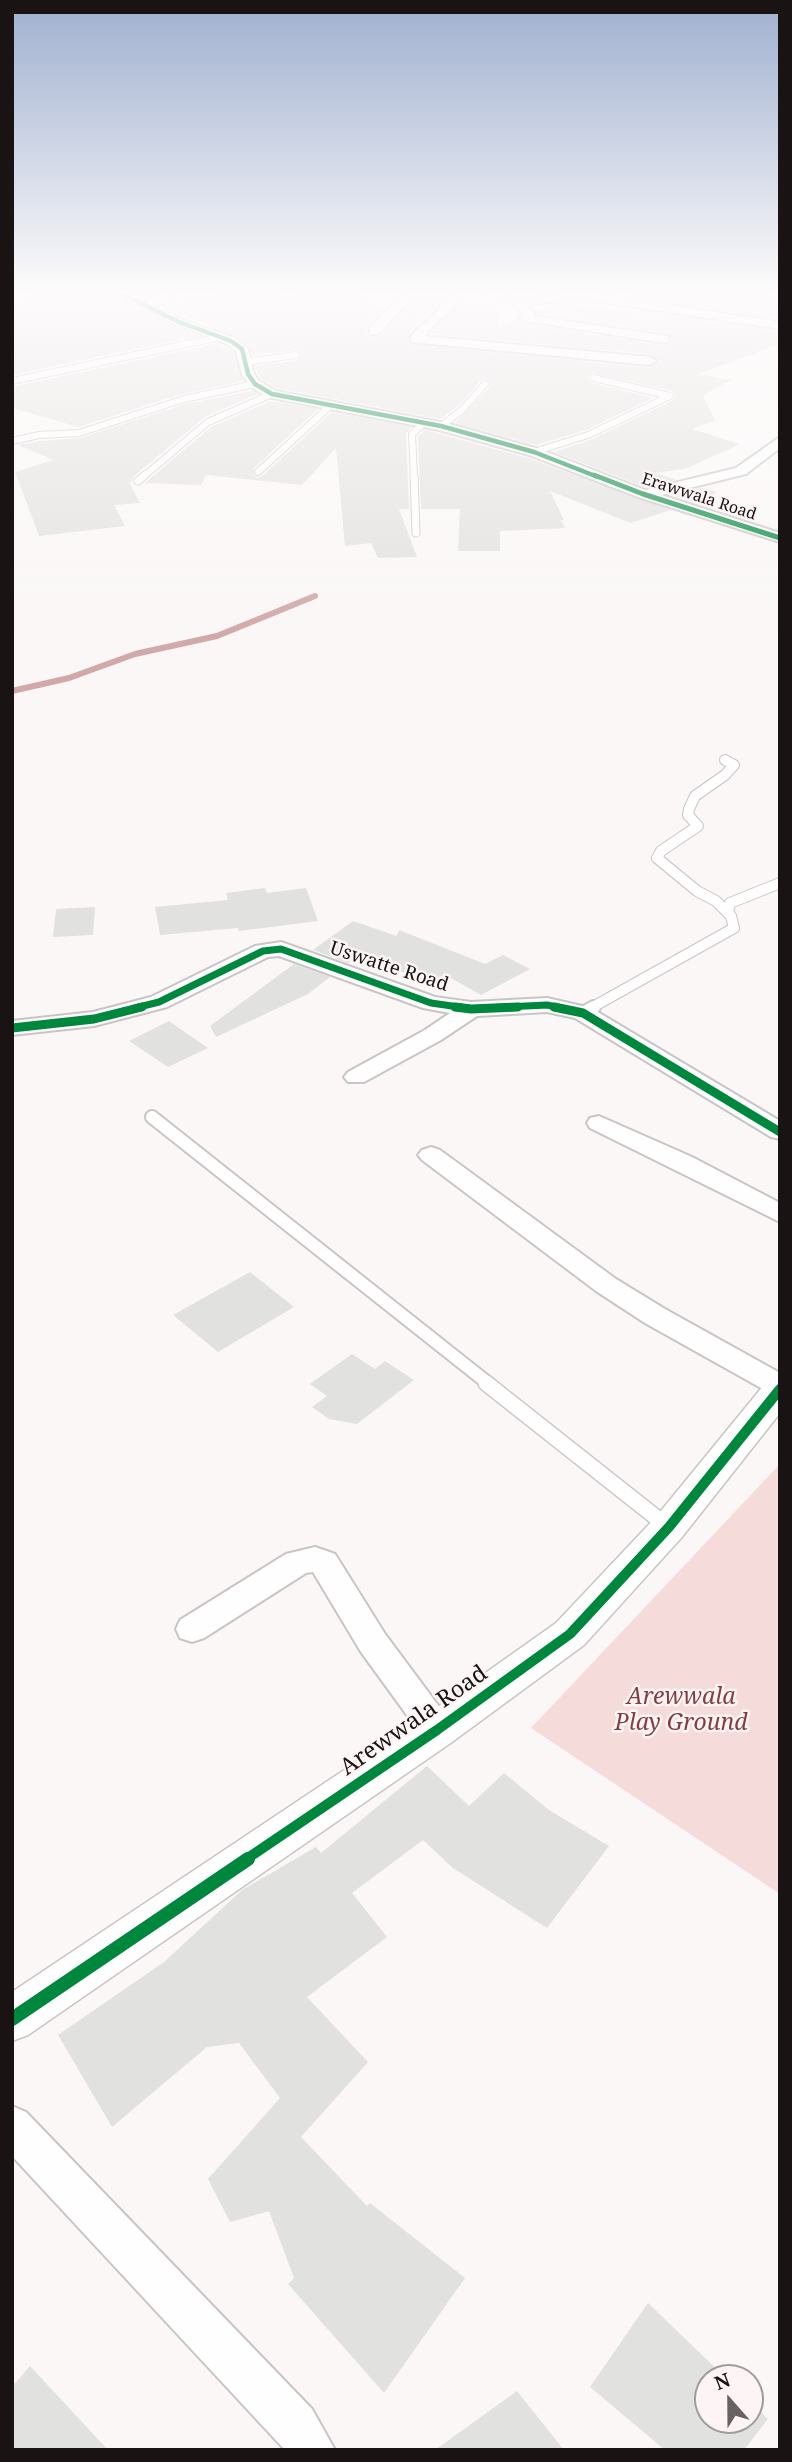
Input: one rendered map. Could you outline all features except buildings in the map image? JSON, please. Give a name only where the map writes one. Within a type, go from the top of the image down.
[{"type":"street","name":"Erawwala Road","points":[[330,406],[440,426],[534,452],[643,494],[780,538]]},
{"type":"street","points":[[643,494],[741,471],[780,441]]},
{"type":"street","name":"Uswatte Road","points":[[12,1028],[94,1019],[159,1002],[263,951],[281,949],[432,1003],[471,1009],[547,1005],[583,1013],[780,1132]]},
{"type":"street","points":[[356,1077],[433,1035],[471,1009]]},
{"type":"street","points":[[599,1123],[683,1162],[780,1214]]},
{"type":"street","points":[[431,1155],[606,1285],[654,1316],[780,1387]]},
{"type":"street","name":"Arewwala Road","points":[[12,2019],[437,1731],[570,1634],[669,1527],[780,1387]]},
{"type":"street","points":[[192,1629],[297,1563],[315,1559],[324,1563],[373,1643],[437,1731]]},
{"type":"street","points":[[12,2126],[296,2425],[312,2450]]},
{"type":"lane","points":[[12,440],[39,435],[79,433],[163,406]]},
{"type":"lane","points":[[138,481],[208,422],[245,406]]},
{"type":"lane","points":[[258,472],[330,406]]},
{"type":"lane","points":[[440,426],[466,406]]},
{"type":"lane","points":[[534,452],[588,435],[649,406]]},
{"type":"lane","points":[[416,533],[412,434],[424,423]]},
{"type":"lane","points":[[583,1013],[734,928],[728,913],[657,858],[661,850],[698,826],[688,816],[689,809],[695,796],[725,775],[734,765],[725,760]]},
{"type":"lane","points":[[728,913],[730,903],[780,883]]},
{"type":"lane","points":[[152,1117],[669,1527]]},
{"type":"green space","name":"Arewwala Play Ground","points":[[780,1464],[780,1894],[531,1728]]},
{"type":"waterway","points":[[12,691],[69,678],[135,654],[217,636],[315,596]]},
{"type":"cycle path","points":[[335,406],[441,426],[534,452],[643,494],[780,538]]},
{"type":"cycle path","points":[[12,1028],[94,1019],[159,1002],[263,951],[281,949],[431,1003],[471,1009],[547,1005],[583,1013],[780,1132]]},
{"type":"cycle path","points":[[12,2019],[437,1730],[570,1634],[669,1527],[780,1389]]}]
